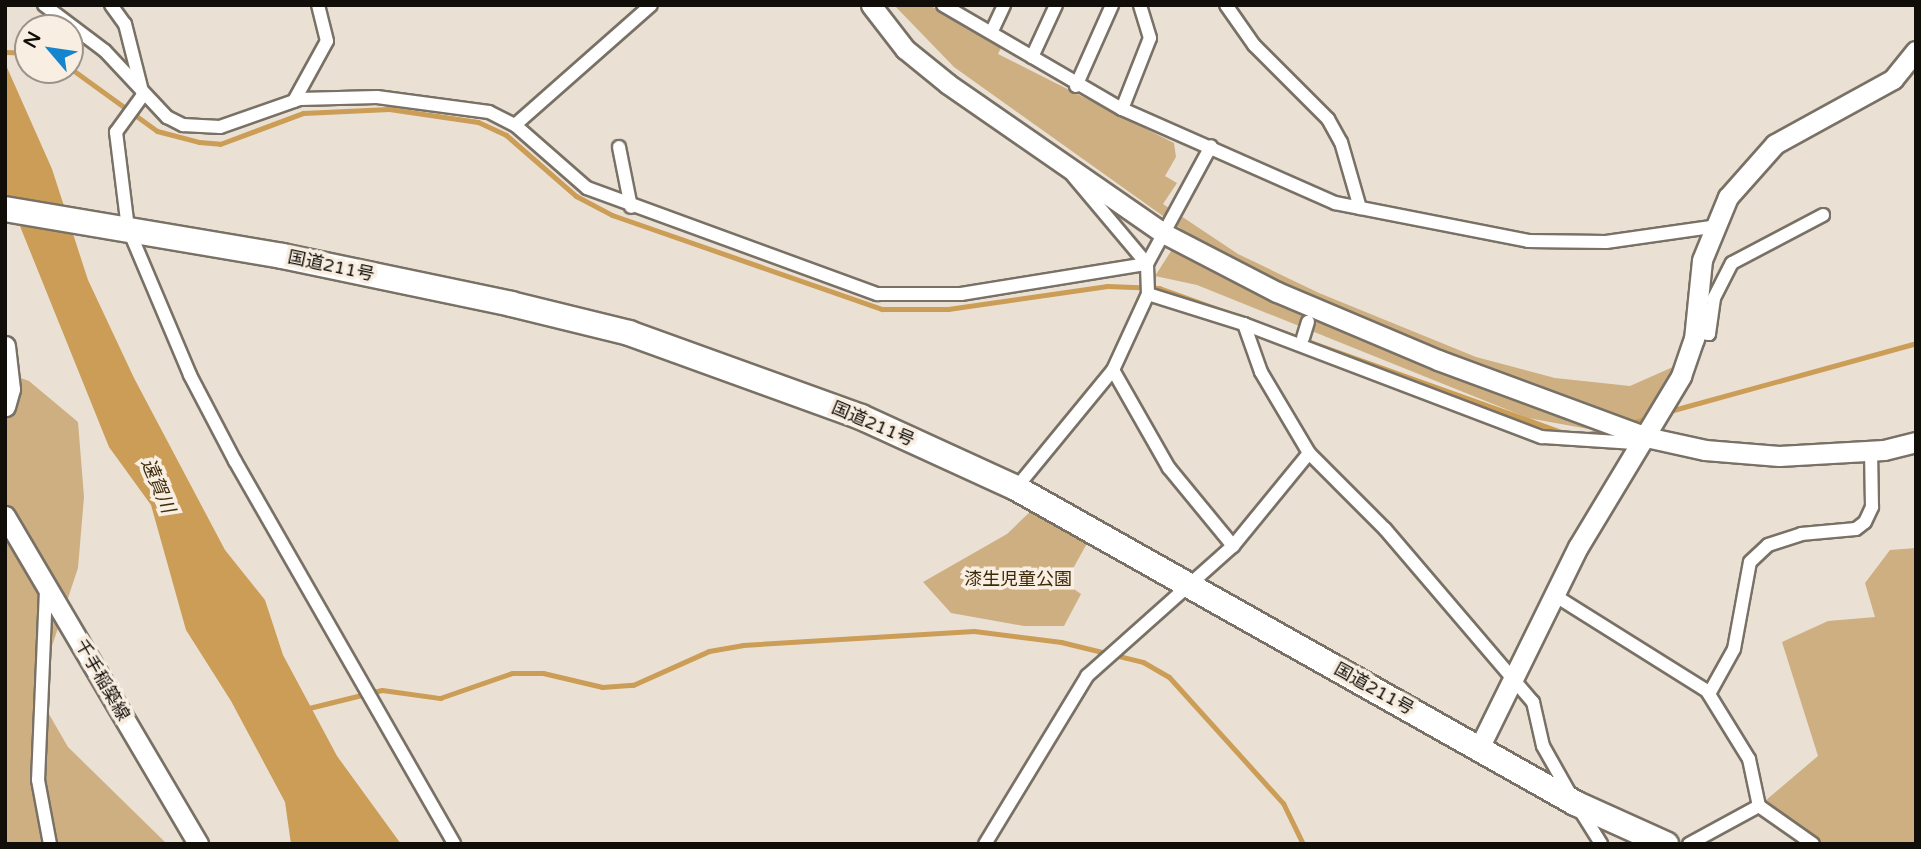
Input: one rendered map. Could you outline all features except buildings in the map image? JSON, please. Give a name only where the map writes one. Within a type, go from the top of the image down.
[{"type":"highway","name":"国道211号","points":[[5,209],[119,227],[511,304],[629,333],[861,417],[1016,488],[1191,584],[1575,803],[1666,844]]},
{"type":"street","points":[[44,5],[105,51],[143,95],[167,117],[202,129],[294,101],[377,97],[438,103],[489,112],[515,125],[587,188],[631,208],[877,294],[903,298],[961,294],[1147,264]]},
{"type":"street","points":[[111,5],[125,24],[143,95]]},
{"type":"street","points":[[294,101],[327,41],[318,5]]},
{"type":"street","points":[[515,125],[651,5]]},
{"type":"street","points":[[871,5],[905,48],[947,84],[1163,233],[1277,292],[1641,440]]},
{"type":"street","points":[[992,31],[1004,5]]},
{"type":"street","points":[[1032,57],[1056,5]]},
{"type":"street","points":[[1076,86],[1112,5]]},
{"type":"street","points":[[1122,109],[1150,38],[1140,5]]},
{"type":"street","points":[[1226,5],[1254,45],[1328,119],[1341,142],[1360,208]]},
{"type":"street","points":[[948,6],[992,31],[1076,86],[1335,203],[1528,241],[1606,242],[1711,227]]},
{"type":"street","points":[[1479,748],[1554,595],[1641,440],[1681,376],[1694,332],[1702,260],[1711,227],[1728,197],[1775,144],[1882,86],[1916,51]]},
{"type":"street","points":[[143,95],[116,132],[119,227],[190,375],[235,461],[454,844]]},
{"type":"street","points":[[1016,488],[1112,370],[1148,294],[1147,264],[1211,146]]},
{"type":"street","points":[[619,147],[631,208]]},
{"type":"street","points":[[1067,169],[1147,264]]},
{"type":"street","points":[[1694,332],[1709,334],[1717,288],[1732,263],[1823,215]]},
{"type":"street","points":[[1148,294],[1244,324],[1542,437],[1641,440],[1744,455],[1871,451],[1916,442]]},
{"type":"street","points":[[1303,338],[1308,322]]},
{"type":"street","points":[[1244,324],[1261,372],[1309,453],[1385,529],[1533,702],[1543,746],[1601,844]]},
{"type":"street","points":[[5,346],[10,388],[5,406]]},
{"type":"street","points":[[1112,370],[1169,468],[1233,546]]},
{"type":"street","points":[[1709,694],[1734,649],[1750,562],[1758,551],[1779,541],[1856,529],[1865,522],[1872,508],[1871,451]]},
{"type":"street","points":[[985,844],[1087,676],[1233,546],[1309,453]]},
{"type":"street","name":"千手稲築線","points":[[5,516],[198,844]]},
{"type":"street","points":[[46,585],[38,779],[50,844]]},
{"type":"street","points":[[1554,595],[1685,673],[1709,694],[1749,759],[1759,806],[1813,844]]},
{"type":"street","points":[[1689,844],[1759,806]]},
{"type":"green space","points":[[894,5],[929,5],[1002,46],[998,54],[1174,143],[1176,157],[1165,176],[1177,183],[1163,204],[1238,254],[1319,293],[1476,357],[1555,378],[1630,386],[1682,363],[1654,416],[1605,432],[1528,418],[1197,285],[1155,276],[1184,231],[954,67]]},
{"type":"green space","points":[[5,372],[29,381],[78,422],[84,497],[78,568],[49,655],[46,709],[68,747],[167,844],[5,844]]},
{"type":"green space","name":"漆生児童公園","points":[[1034,508],[1090,538],[1065,583],[1081,594],[1064,626],[1024,626],[951,613],[923,582],[1007,534]]},
{"type":"green space","points":[[1916,548],[1916,844],[1807,844],[1759,806],[1818,756],[1782,642],[1828,621],[1875,617],[1865,583],[1890,550]]},
{"type":"water","name":"遠賀川","points":[[5,63],[52,169],[88,280],[134,378],[225,550],[265,600],[283,655],[337,756],[401,844],[291,844],[285,802],[231,701],[186,630],[151,505],[109,447],[5,189]]},
{"type":"waterway","points":[[5,52],[14,52]]},
{"type":"waterway","points":[[84,78],[157,131],[199,142],[220,144],[303,113],[389,109],[478,122],[506,135],[576,196],[612,215],[882,309],[948,309],[1107,286],[1159,288],[1565,433]]},
{"type":"waterway","points":[[1666,412],[1916,343]]},
{"type":"waterway","points":[[1629,424],[1650,417]]},
{"type":"waterway","points":[[1581,435],[1610,430]]},
{"type":"waterway","points":[[305,709],[382,690],[440,698],[512,673],[543,673],[602,687],[633,685],[709,651],[743,645],[974,631],[1061,642],[1143,662],[1169,677],[1283,803],[1303,844]]}]
